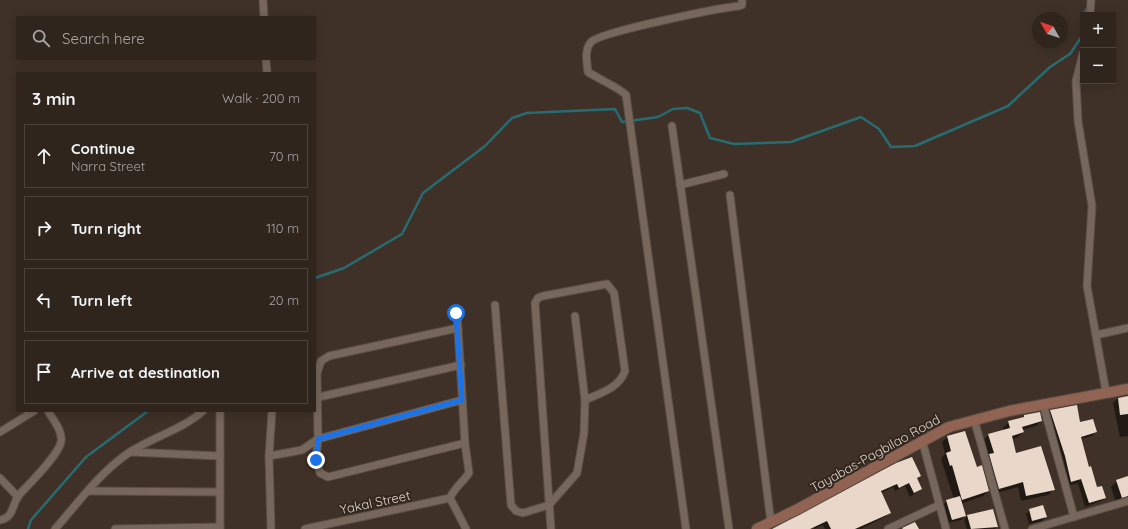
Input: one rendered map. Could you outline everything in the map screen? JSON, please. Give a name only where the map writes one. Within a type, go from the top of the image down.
[{"type":"main road","name":"Tayabas-Pagbilao Road","points":[[757,529],[840,487],[922,440],[949,427],[974,419],[1043,404],[1128,389]]},
{"type":"street","points":[[263,0],[264,16]]},
{"type":"street","points":[[686,529],[626,96],[623,91],[607,84],[588,72],[587,48],[592,41],[662,21],[739,6],[742,5],[742,0]]},
{"type":"street","points":[[1090,12],[1091,0]]},
{"type":"street","points":[[266,60],[267,72]]},
{"type":"street","points":[[1080,65],[1076,81],[1078,121],[1092,206],[1087,286],[1106,392]]},
{"type":"street","points":[[672,126],[729,529]]},
{"type":"street","points":[[680,185],[724,174]]},
{"type":"street","points":[[730,195],[771,523]]},
{"type":"street","points":[[551,529],[535,303],[538,298],[543,296],[607,284],[614,294],[625,370],[622,378],[614,386],[585,400]]},
{"type":"street","points":[[495,305],[511,505],[516,511],[523,513],[549,505],[577,473],[584,433],[585,400],[575,316]]},
{"type":"street","points":[[456,313],[461,365],[465,443],[469,473],[462,483],[453,490],[450,498],[466,529]]},
{"type":"street","points":[[458,328],[329,356],[321,361],[318,373],[319,398],[316,460],[320,473],[328,477],[465,443]]},
{"type":"street","points":[[1096,335],[1128,328]]},
{"type":"street","points":[[319,398],[461,365]]},
{"type":"street","points":[[269,456],[302,450],[318,439],[462,400]]},
{"type":"street","points":[[1043,404],[1074,517]]},
{"type":"street","points":[[0,432],[32,412]]},
{"type":"street","points":[[0,520],[5,519],[12,512],[18,497],[56,451],[60,442],[61,433],[49,412]]},
{"type":"street","points":[[55,529],[89,491],[130,452],[167,431],[190,421],[202,412]]},
{"type":"street","points":[[115,529],[220,528],[220,412]]},
{"type":"street","points":[[271,529],[269,456],[272,412]]},
{"type":"street","points":[[974,419],[1005,529]]},
{"type":"street","points":[[922,440],[946,529]]},
{"type":"street","points":[[130,452],[220,456]]},
{"type":"street","points":[[0,478],[18,497]]},
{"type":"street","points":[[89,491],[220,492]]},
{"type":"street","name":"Yakal Street","points":[[305,529],[450,498]]},
{"type":"street","points":[[1032,529],[1128,502]]},
{"type":"street","points":[[888,529],[939,505]]},
{"type":"building","points":[[1128,396],[1128,414],[1120,415],[1118,398]]},
{"type":"building","points":[[1077,405],[1080,422],[1093,419],[1097,432],[1081,437],[1089,467],[1091,466],[1097,487],[1102,486],[1106,498],[1089,503],[1081,479],[1071,482],[1065,456],[1050,410]]},
{"type":"building","points":[[1040,412],[1042,421],[1022,427],[1024,432],[1012,436],[1016,453],[1041,446],[1055,490],[1026,496],[1023,482],[999,489],[989,454],[994,453],[988,434],[1010,428],[1008,421],[1024,417],[1024,415]]},
{"type":"building","points":[[965,431],[977,467],[982,465],[989,491],[962,500],[952,465],[950,466],[946,453],[951,451],[947,436]]},
{"type":"building","points":[[912,457],[921,476],[917,478],[922,489],[914,493],[909,483],[899,488],[897,484],[881,491],[891,513],[855,529],[831,529],[827,521],[810,529],[772,529],[896,463]]},
{"type":"building","points":[[1128,476],[1128,496],[1122,498],[1116,480]]},
{"type":"building","points":[[960,496],[966,516],[952,520],[946,500]]},
{"type":"building","points":[[1043,505],[1047,517],[1032,521],[1029,509]]},
{"type":"building","points":[[993,509],[998,527],[971,529],[967,515]]},
{"type":"building","points":[[915,522],[919,529],[902,528]]},
{"type":"waterway","points":[[316,278],[344,268],[402,234],[423,193],[485,146],[512,118],[527,113],[615,109],[622,122],[658,117],[673,109],[687,108],[700,113],[710,138],[734,144],[791,142],[861,117],[879,129],[891,147],[915,146],[1008,106],[1050,67],[1070,54],[1082,36],[1083,14],[1089,6]]},
{"type":"waterway","points":[[28,529],[31,520],[86,457],[147,412]]},
{"type":"route","points":[[316,460],[318,439],[462,400],[461,365],[456,313]]}]
